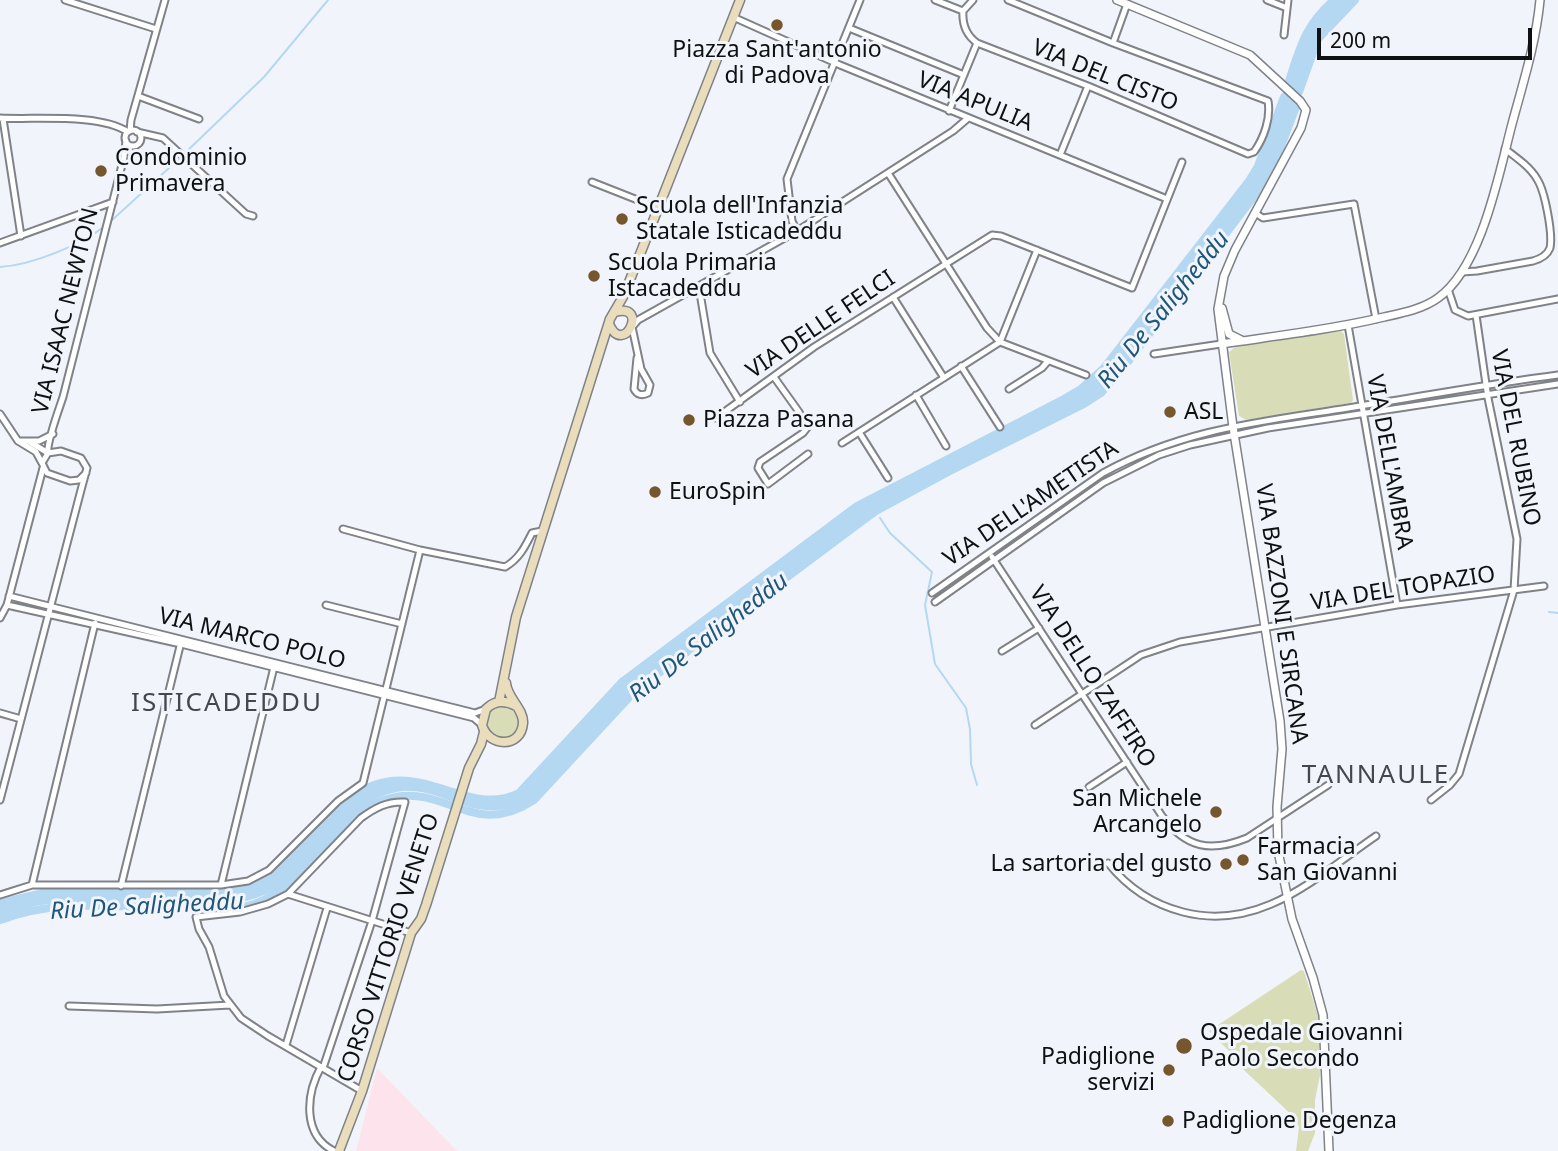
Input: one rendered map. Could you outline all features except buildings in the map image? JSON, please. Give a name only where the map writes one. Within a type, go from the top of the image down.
[{"type":"main road","points":[[499,702],[512,630],[610,318],[624,295],[740,0]]},
{"type":"main road","points":[[597,363],[609,343],[620,334],[630,318],[624,295]]},
{"type":"main road","points":[[615,312],[630,318]]},
{"type":"main road","points":[[609,324],[612,330],[620,334]]},
{"type":"main road","points":[[475,757],[497,742],[511,741],[521,731],[523,718],[508,693],[506,673]]},
{"type":"main road","points":[[497,742],[483,729],[486,709],[505,701],[516,706]]},
{"type":"main road","name":"CORSO VITTORIO VENETO","points":[[339,1151],[362,1091],[411,933],[421,919],[426,905],[483,729]]},
{"type":"street","points":[[65,0],[90,3],[156,29]]},
{"type":"street","name":"VIA ISAAC NEWTON","points":[[48,453],[47,446],[53,434],[113,202],[126,141],[132,132],[130,126],[165,0]]},
{"type":"street","points":[[797,231],[792,221],[787,179],[860,0]]},
{"type":"street","points":[[935,0],[963,11]]},
{"type":"street","points":[[949,111],[977,43],[964,26],[963,11],[973,0]]},
{"type":"street","points":[[1007,0],[1113,43],[1127,4]]},
{"type":"street","points":[[1117,0],[1250,55],[1300,100],[1306,110],[1303,123],[1231,259],[1219,294],[1229,334],[1242,341]]},
{"type":"street","points":[[1267,0],[1287,8]]},
{"type":"street","points":[[1284,36],[1288,0]]},
{"type":"street","points":[[1154,354],[1376,319],[1422,306],[1448,289],[1462,272],[1489,209],[1531,58],[1540,0]]},
{"type":"street","name":"VIA APULIA","points":[[733,17],[967,119],[1167,199]]},
{"type":"street","points":[[849,28],[964,75]]},
{"type":"street","name":"VIA DEL CISTO","points":[[977,43],[1088,86],[1248,154],[1254,152],[1270,113],[1268,102],[1113,43]]},
{"type":"street","points":[[1060,155],[1088,86]]},
{"type":"street","points":[[138,96],[199,119]]},
{"type":"street","points":[[21,236],[1,118],[91,121],[163,138],[246,214],[253,216]]},
{"type":"street","points":[[638,359],[634,389],[643,395],[650,388],[638,359],[630,318],[643,317],[797,231],[953,131],[967,119]]},
{"type":"street","points":[[132,132],[140,139]]},
{"type":"street","name":"VIA ISAAC NEWTON","points":[[124,157],[147,133]]},
{"type":"street","points":[[126,141],[132,146]]},
{"type":"street","points":[[1462,272],[1541,259],[1550,248],[1540,183],[1524,164],[1505,149]]},
{"type":"street","points":[[1167,199],[1182,162]]},
{"type":"street","points":[[888,173],[987,328],[1000,342],[1086,375]]},
{"type":"street","points":[[592,183],[658,208]]},
{"type":"street","name":"VIA DELLE FELCI","points":[[716,418],[814,348],[992,235],[1001,236],[1132,288],[1167,199]]},
{"type":"street","points":[[0,243],[113,202]]},
{"type":"street","points":[[1255,213],[1263,218],[1353,204],[1376,319]]},
{"type":"street","points":[[842,443],[1000,342],[1037,250]]},
{"type":"street","points":[[699,287],[710,353],[740,402]]},
{"type":"street","points":[[1448,289],[1455,310],[1468,316],[1558,299]]},
{"type":"street","name":"VIA BAZZONI E SIRCANA","points":[[1219,294],[1221,344],[1280,721],[1282,750],[1277,818],[1278,851],[1286,898],[1319,999],[1326,1052],[1329,1151]]},
{"type":"street","points":[[893,297],[944,377]]},
{"type":"street","name":"VIA DEL RUBINO","points":[[1431,800],[1459,774],[1514,590],[1517,539],[1486,386],[1476,315]]},
{"type":"street","name":"VIA DELL'AMBRA","points":[[1348,325],[1396,606]]},
{"type":"street","points":[[620,334],[631,339],[635,345]]},
{"type":"street","points":[[1009,388],[1042,368],[1048,361]]},
{"type":"street","points":[[961,366],[1000,427]]},
{"type":"street","points":[[1234,431],[1362,406],[1558,375]]},
{"type":"street","points":[[774,377],[807,428],[760,462],[758,468],[768,484],[808,454]]},
{"type":"street","points":[[636,381],[646,379]]},
{"type":"street","points":[[1234,431],[1363,415],[1558,384]]},
{"type":"street","points":[[916,395],[946,446]]},
{"type":"street","points":[[0,414],[18,441],[36,452],[51,475],[75,482],[81,490]]},
{"type":"street","name":"VIA DELL'AMETISTA","points":[[932,593],[989,551],[1132,456],[1188,437],[1234,431]]},
{"type":"street","name":"VIA DELL'AMETISTA","points":[[936,602],[1103,483],[1132,467],[1234,431]]},
{"type":"street","points":[[859,432],[888,478]]},
{"type":"street","name":"VIA ISAAC NEWTON","points":[[18,441],[39,441],[53,434]]},
{"type":"street","name":"VIA ISAAC NEWTON","points":[[53,434],[55,447],[61,451]]},
{"type":"street","name":"VIA ISAAC NEWTON","points":[[29,441],[48,453]]},
{"type":"street","points":[[0,618],[8,601],[48,453],[61,451],[81,458],[85,463],[86,473],[0,800]]},
{"type":"street","points":[[75,482],[86,473]]},
{"type":"street","points":[[343,529],[421,550],[505,566],[521,554],[532,533],[542,531]]},
{"type":"street","points":[[0,895],[32,885],[221,885],[248,881],[269,870],[338,801],[363,783],[421,550]]},
{"type":"street","name":"VIA DELLO ZAFFIRO","points":[[989,551],[1172,830],[1183,838],[1197,844],[1220,847],[1233,844],[1328,785]]},
{"type":"street","name":"VIA DEL TOPAZIO","points":[[1035,725],[1141,655],[1180,642],[1351,617],[1396,606],[1544,586]]},
{"type":"street","name":"VIA MARCO POLO","points":[[0,598],[475,713],[486,709]]},
{"type":"street","points":[[326,605],[402,624]]},
{"type":"street","points":[[32,885],[95,622]]},
{"type":"street","points":[[1002,651],[1039,628]]},
{"type":"street","points":[[121,886],[181,642]]},
{"type":"street","points":[[221,885],[275,665]]},
{"type":"street","name":"VIA MARCO POLO","points":[[384,692],[476,719],[483,729]]},
{"type":"street","points":[[0,713],[21,719]]},
{"type":"street","points":[[1089,787],[1127,762]]},
{"type":"street","points":[[334,1151],[327,1147],[311,1128],[309,1112],[316,1075],[322,1068],[372,921],[405,802],[382,805],[361,818],[288,894],[268,904],[240,912],[196,917],[209,947],[219,984],[230,1005],[241,1018],[268,1037],[286,1045],[322,1068],[362,1091]]},
{"type":"street","points":[[1108,863],[1122,880],[1151,900],[1191,914],[1210,917],[1249,914],[1286,898],[1376,836]]},
{"type":"street","points":[[288,894],[411,933]]},
{"type":"street","points":[[286,1045],[327,908]]},
{"type":"street","points":[[69,1006],[157,1009],[230,1005]]},
{"type":"shaded area","points":[[377,1068],[457,1151],[356,1151]]},
{"type":"green space","points":[[1341,331],[1344,334],[1353,400],[1351,403],[1246,420],[1239,416],[1229,352],[1235,347]]},
{"type":"green space","points":[[502,706],[513,711],[518,722],[513,733],[502,738],[491,733],[486,722],[491,711]]},
{"type":"green space","points":[[1301,970],[1304,971],[1319,1025],[1320,1075],[1315,1100],[1315,1133],[1308,1151],[1296,1151],[1299,1127],[1295,1118],[1230,1057],[1232,1054],[1209,1031]]},
{"type":"waterway","points":[[184,154],[264,77],[328,0]]},
{"type":"waterway","name":"Riu De Saligheddu","points":[[1334,0],[1316,19],[1300,48],[1288,84],[1299,92],[1318,39],[1355,0]]},
{"type":"waterway","name":"Riu De Saligheddu","points":[[0,912],[31,901],[57,897],[115,896],[205,900],[248,894],[283,877],[358,803],[395,786],[428,787],[488,804],[523,798],[638,677],[855,516],[878,501],[1088,392],[1108,371],[1254,186],[1265,168],[1309,44],[1322,23],[1345,0]]},
{"type":"waterway","name":"Riu De Saligheddu","points":[[0,903],[51,891],[230,891],[250,886],[281,867],[348,799],[373,785],[396,780],[417,782],[478,799],[498,799],[519,793],[622,682],[857,506],[1081,389],[1104,368],[1249,181],[1258,166],[1284,97],[1296,107],[1273,167],[1262,186],[1124,367],[1101,393],[876,511],[636,690],[534,800],[514,811],[495,815],[478,814],[414,796],[396,797],[373,805],[336,833],[286,885],[267,898],[244,907],[222,909],[67,906],[31,911],[0,920]]},
{"type":"waterway","points":[[110,222],[180,158]]},
{"type":"waterway","points":[[0,267],[56,253],[105,226]]},
{"type":"waterway","name":"Riu De Saligheddu","points":[[877,506],[878,501]]},
{"type":"waterway","points":[[880,518],[890,533],[932,572],[925,605],[935,664],[966,708],[970,729],[971,764],[977,785]]},
{"type":"waterway","points":[[1549,612],[1558,613]]},
{"type":"place","name":"Piazza Sant'antonio di Padova","points":[[777,25]]},
{"type":"place","name":"Condominio Primavera","points":[[101,171]]},
{"type":"place","name":"Scuola dell'Infanzia Statale Isticadeddu","points":[[622,219]]},
{"type":"place","name":"Scuola Primaria Istacadeddu","points":[[594,276]]},
{"type":"place","name":"ASL","points":[[1170,412]]},
{"type":"place","name":"Piazza Pasana","points":[[689,420]]},
{"type":"place","name":"EuroSpin","points":[[655,492]]},
{"type":"place","name":"San Michele Arcangelo","points":[[1216,812]]},
{"type":"place","name":"Farmacia San Giovanni","points":[[1243,860]]},
{"type":"place","name":"La sartoria del gusto","points":[[1226,864]]},
{"type":"place","name":"Ospedale Giovanni Paolo Secondo","points":[[1184,1046]]},
{"type":"place","name":"Padiglione servizi","points":[[1169,1070]]},
{"type":"place","name":"Padiglione Degenza","points":[[1168,1121]]},
{"type":"district","name":"ISTICADEDDU","points":[[227,704]]},
{"type":"district","name":"TANNAULE","points":[[1376,776]]}]
